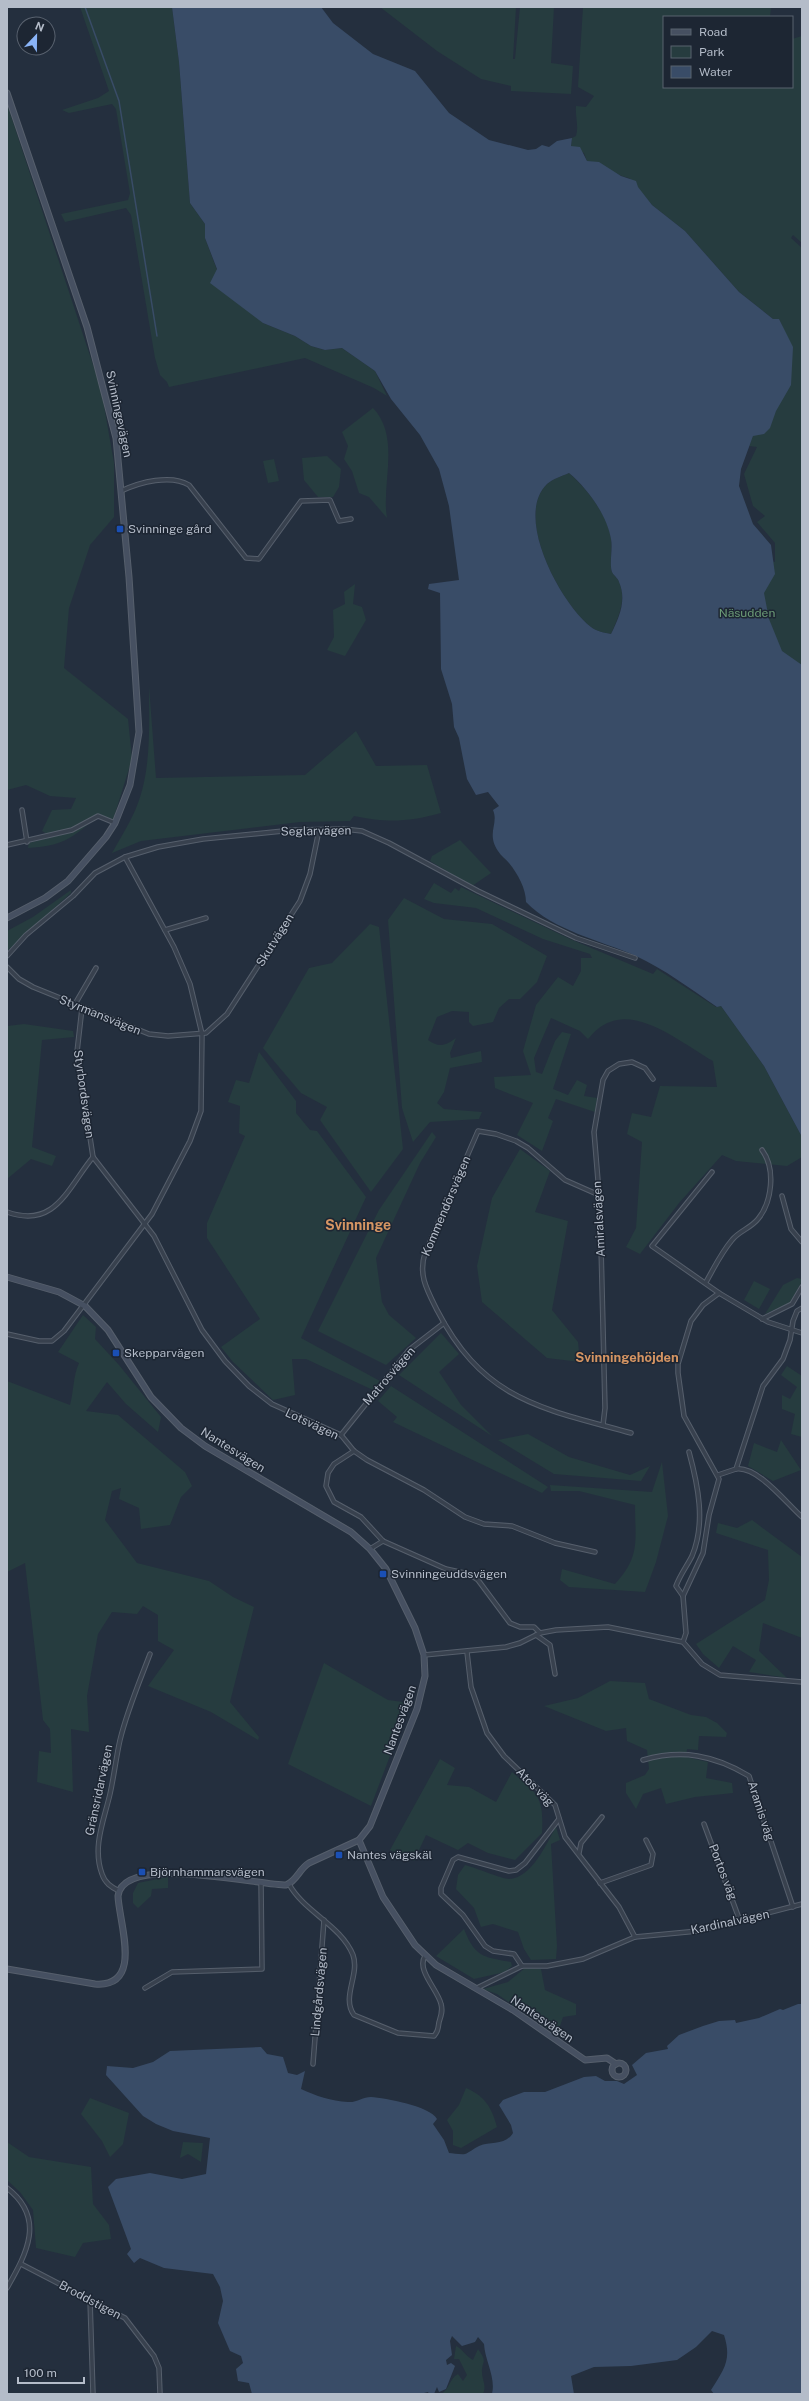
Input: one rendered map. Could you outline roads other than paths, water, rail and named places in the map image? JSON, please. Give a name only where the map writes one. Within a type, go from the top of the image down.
[{"type":"street","name":"Svinningevägen","points":[[7,93],[26,155],[88,327],[116,438],[139,732],[130,785],[115,823],[98,849],[68,881],[45,898],[7,918]]},
{"type":"street","points":[[121,491],[131,486],[171,479],[181,480],[189,485],[246,558],[259,559],[301,501],[330,500],[339,521],[351,519]]},
{"type":"street","points":[[22,810],[27,842]]},
{"type":"street","points":[[7,845],[27,842],[72,830],[98,816],[115,823]]},
{"type":"street","name":"Seglarvägen","points":[[7,956],[26,935],[73,896],[95,873],[125,857],[158,847],[203,839],[319,830],[352,829],[370,834],[412,854],[478,891],[576,938],[635,958]]},
{"type":"street","name":"Skutvägen","points":[[202,1034],[217,1026],[227,1014],[300,901],[310,874],[319,830]]},
{"type":"street","points":[[7,1334],[39,1341],[52,1341],[64,1331],[85,1306],[145,1223],[179,1164],[199,1122],[201,1102],[202,1034],[190,984],[180,958],[125,857]]},
{"type":"street","points":[[165,930],[206,918]]},
{"type":"street","name":"Styrmansvägen","points":[[7,967],[25,983],[82,1008],[149,1034],[168,1036],[202,1034]]},
{"type":"street","points":[[75,1004],[96,968]]},
{"type":"street","name":"Styrbordsvägen","points":[[82,1008],[77,1052],[93,1157]]},
{"type":"street","name":"Amiralsvägen","points":[[603,1425],[605,1408],[599,1195],[594,1132],[604,1076],[615,1066],[630,1061],[641,1065],[653,1079]]},
{"type":"street","name":"Kommendörsvägen","points":[[599,1195],[565,1180],[520,1143],[496,1134],[478,1131],[421,1265],[426,1288],[444,1322],[478,1367],[503,1389],[551,1411],[631,1433]]},
{"type":"street","points":[[706,1282],[732,1239],[757,1220],[767,1202],[770,1189],[770,1175],[767,1160],[762,1150]]},
{"type":"street","points":[[7,1212],[29,1217],[49,1212],[93,1157]]},
{"type":"street","name":"Lotsvägen","points":[[93,1157],[145,1223],[160,1246],[202,1330],[225,1361],[249,1386],[272,1404],[341,1435],[354,1451],[376,1465],[424,1490],[473,1521],[490,1525],[512,1526],[555,1544],[595,1552]]},
{"type":"street","points":[[712,1172],[652,1246],[706,1282],[719,1293],[762,1319],[802,1333]]},
{"type":"street","points":[[782,1196],[791,1229],[802,1242]]},
{"type":"street","name":"Nantesvägen","points":[[7,1277],[59,1292],[85,1306],[108,1330],[151,1397],[181,1428],[205,1446],[335,1522],[370,1549],[396,1587],[415,1628],[424,1655],[425,1676],[422,1696],[370,1826],[359,1840],[383,1897],[425,1956],[443,1970],[477,1988],[513,2010],[585,2060],[607,2058],[616,2064]]},
{"type":"street","points":[[762,1319],[792,1304],[802,1287]]},
{"type":"street","points":[[683,1642],[686,1633],[683,1596],[703,1553],[709,1515],[719,1482],[718,1475],[684,1416],[678,1364],[691,1321],[703,1305],[719,1293]]},
{"type":"street","points":[[736,1468],[755,1417],[763,1386],[783,1359],[790,1340],[790,1330],[796,1314],[802,1308]]},
{"type":"street","name":"Matrosvägen","points":[[341,1435],[409,1350],[444,1322]]},
{"type":"street","points":[[354,1451],[332,1467],[326,1477],[326,1486],[334,1502],[361,1517],[383,1541],[446,1569],[469,1574],[478,1580],[510,1623],[520,1627],[534,1627],[538,1634],[550,1645],[555,1674]]},
{"type":"street","points":[[683,1596],[676,1586],[692,1555],[700,1508],[690,1452]]},
{"type":"street","points":[[718,1475],[736,1468],[745,1469],[767,1482],[782,1499],[802,1517]]},
{"type":"street","points":[[370,1549],[383,1541]]},
{"type":"street","points":[[424,1655],[467,1652],[514,1646],[538,1634],[556,1630],[608,1627],[683,1642],[702,1664],[716,1674],[735,1678],[802,1682]]},
{"type":"street","name":"Atos väg","points":[[467,1652],[471,1687],[487,1733],[504,1756],[555,1805],[565,1837],[619,1907],[635,1937]]},
{"type":"street","name":"Gränsridarvägen","points":[[119,1891],[107,1883],[101,1873],[99,1833],[125,1723],[150,1654]]},
{"type":"street","name":"Aramis väg","points":[[643,1760],[667,1754],[699,1755],[726,1763],[749,1776],[793,1907]]},
{"type":"street","points":[[579,1854],[581,1843],[602,1817]]},
{"type":"street","points":[[522,1966],[512,1954],[495,1951],[485,1946],[463,1915],[444,1896],[441,1888],[453,1860],[458,1857],[509,1871],[519,1868],[559,1819]]},
{"type":"street","name":"Portos väg","points":[[704,1824],[740,1921]]},
{"type":"street","points":[[7,1969],[100,1985],[110,1983],[121,1974],[126,1958],[118,1901],[119,1891],[122,1884],[131,1878],[165,1875],[207,1875],[289,1884],[305,1865],[359,1840]]},
{"type":"street","points":[[600,1883],[651,1865],[653,1854],[646,1840]]},
{"type":"street","points":[[145,1988],[172,1972],[262,1969],[261,1882]]},
{"type":"street","name":"Lindgårdsvägen","points":[[289,1884],[346,1943],[353,1956],[354,1966],[349,2004],[354,2015],[378,2026],[421,2036],[434,2036],[438,2031],[442,2012],[441,2004],[427,1977],[423,1965],[425,1956]]},
{"type":"street","name":"Kardinalvägen","points":[[477,1988],[522,1966],[547,1966],[583,1959],[635,1937],[698,1931],[802,1904]]},
{"type":"street","name":"Lindgårdsvägen","points":[[313,2064],[324,1920]]},
{"type":"street","points":[[7,2188],[25,2205],[30,2219],[29,2241],[21,2264],[7,2288]]},
{"type":"street","name":"Broddstigen","points":[[21,2264],[125,2318],[139,2335],[157,2362],[160,2374],[160,2394]]},
{"type":"street","points":[[90,2300],[93,2394]]},
{"type":"water","points":[[172,7],[321,7],[333,23],[373,54],[415,71],[449,113],[489,140],[528,150],[536,149],[542,145],[549,147],[557,141],[572,138],[571,146],[580,147],[587,161],[599,162],[621,176],[636,181],[638,187],[652,205],[685,231],[739,292],[773,319],[779,319],[793,347],[791,385],[776,411],[770,428],[764,434],[753,436],[741,469],[739,486],[753,524],[771,545],[775,574],[764,593],[769,619],[782,651],[802,665],[802,1137],[764,1066],[721,1006],[717,1007],[657,967],[636,956],[564,928],[537,912],[526,902],[525,892],[518,877],[509,863],[499,853],[493,839],[495,820],[493,810],[499,806],[488,792],[476,795],[467,779],[459,738],[454,727],[452,704],[441,669],[440,593],[428,589],[429,584],[459,580],[449,506],[439,469],[420,435],[391,399],[375,371],[342,348],[325,350],[311,346],[295,336],[263,323],[210,283],[217,269],[205,238],[205,224],[190,203],[179,62]],"holes":[[[569,473],[583,486],[601,512],[609,530],[612,547],[611,568],[618,581],[622,595],[621,609],[611,634],[598,631],[579,616],[555,581],[545,560],[538,538],[535,517],[538,499],[547,484]]]},
{"type":"water","points":[[798,2004],[802,2004],[802,2394],[714,2394],[711,2390],[723,2370],[727,2358],[727,2351],[724,2335],[712,2331],[696,2347],[677,2360],[631,2366],[594,2367],[571,2376],[574,2394],[492,2394],[493,2381],[484,2344],[478,2337],[475,2342],[462,2346],[452,2336],[450,2341],[452,2355],[446,2360],[447,2365],[451,2363],[455,2366],[446,2389],[439,2392],[437,2387],[434,2394],[429,2394],[428,2392],[420,2394],[252,2394],[249,2383],[238,2381],[236,2369],[243,2363],[241,2356],[230,2351],[218,2323],[223,2301],[220,2287],[213,2274],[164,2268],[140,2258],[134,2263],[127,2254],[131,2249],[108,2187],[116,2179],[150,2173],[182,2179],[206,2174],[210,2138],[173,2131],[156,2124],[143,2116],[106,2075],[107,2066],[133,2068],[153,2062],[170,2051],[261,2047],[267,2054],[283,2057],[288,2073],[297,2075],[305,2071],[301,2089],[312,2094],[348,2102],[354,2102],[371,2097],[396,2101],[426,2110],[433,2114],[437,2119],[433,2124],[444,2140],[449,2153],[465,2154],[479,2146],[502,2142],[513,2133],[511,2125],[499,2105],[503,2100],[524,2092],[545,2092],[584,2077],[596,2076],[605,2081],[617,2081],[624,2084],[637,2075],[632,2065],[646,2053],[668,2049],[667,2046],[679,2035],[719,2021],[735,2020],[736,2023],[759,2018],[780,2009],[783,2010]]},
{"type":"waterway","points":[[85,7],[119,101],[157,336]]},
{"type":"place","name":"Svinninge gård","points":[[120,529]]},
{"type":"place","name":"Skepparvägen","points":[[116,1353]]},
{"type":"place","name":"Svinningeuddsvägen","points":[[383,1574]]},
{"type":"place","name":"Nantes vägskäl","points":[[339,1855]]},
{"type":"place","name":"Björnhammarsvägen","points":[[142,1872]]},
{"type":"district","name":"Svinninge","points":[[358,1225]]},
{"type":"district","name":"Svinningehöjden","points":[[627,1357]]},
{"type":"park label","name":"Näsudden","points":[[747,613]]}]
